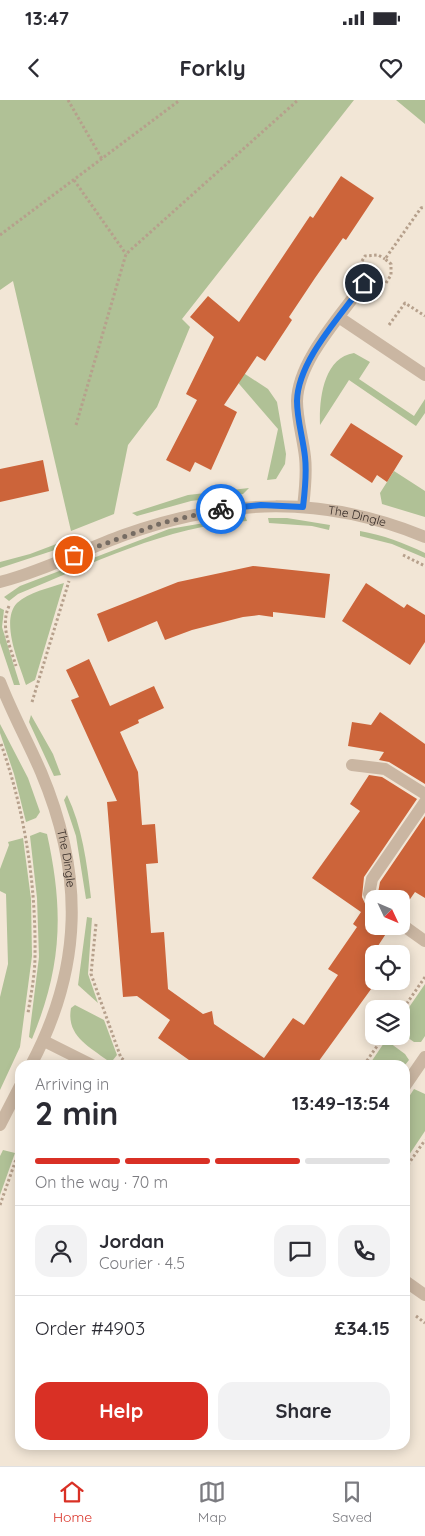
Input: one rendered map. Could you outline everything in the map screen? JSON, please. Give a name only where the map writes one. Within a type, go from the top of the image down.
[{"type":"street","points":[[303,507],[307,472],[298,421],[297,400],[300,383],[306,365],[364,283]]},
{"type":"street","points":[[340,318],[425,375]]},
{"type":"street","name":"The Dingle","points":[[0,582],[125,534],[200,513],[261,505],[303,507],[348,513],[401,527],[425,537]]},
{"type":"street","name":"The Dingle","points":[[0,682],[53,804],[64,842],[71,880],[70,945],[65,981],[56,1012],[34,1060]]},
{"type":"street","points":[[352,765],[385,769],[425,794]]},
{"type":"street","points":[[370,890],[372,879],[425,802]]},
{"type":"street","points":[[410,930],[425,941]]},
{"type":"street","points":[[44,1041],[82,1060]]},
{"type":"street","points":[[410,1079],[425,1057]]},
{"type":"street","points":[[0,1126],[15,1096]]},
{"type":"street","points":[[410,1284],[425,1295]]},
{"type":"path","points":[[68,100],[102,159]]},
{"type":"path","points":[[0,235],[180,100]]},
{"type":"path","points":[[76,425],[126,254],[298,100]]},
{"type":"path","points":[[74,180],[126,254]]},
{"type":"path","points":[[364,283],[379,293],[391,275],[391,264],[385,259],[421,208],[425,207]]},
{"type":"path","points":[[9,606],[5,616],[5,628],[18,672]]},
{"type":"path","points":[[27,698],[31,706]]},
{"type":"path","points":[[0,740],[12,774],[24,829],[34,899],[35,958],[27,1023]]},
{"type":"path","points":[[409,1000],[425,977]]},
{"type":"path","points":[[367,1060],[378,1045]]},
{"type":"path","points":[[410,1162],[425,1140]]},
{"type":"path","points":[[0,1205],[15,1162]]},
{"type":"green space","points":[[0,100],[354,100],[182,319],[190,327],[157,407],[128,445],[114,514],[71,531],[13,281],[0,290]]},
{"type":"green space","points":[[396,100],[425,100],[425,124]]},
{"type":"green space","points":[[354,353],[370,362],[359,379],[414,416],[425,399],[425,413],[416,426],[349,380],[320,425],[322,393],[329,371],[335,363]]},
{"type":"green space","points":[[242,372],[268,389],[277,402],[286,454],[285,464],[276,479],[267,480],[278,429],[234,378]]},
{"type":"green space","points":[[394,471],[425,491],[425,517],[382,504],[380,493]]},
{"type":"green space","points":[[249,488],[243,494],[191,501],[137,516],[132,513],[188,495]]},
{"type":"green space","points":[[245,516],[247,521],[217,524],[158,538],[18,594],[9,601],[4,597],[20,586],[169,529]]},
{"type":"green space","points":[[268,518],[287,518],[330,525],[329,530],[312,526],[269,523]]},
{"type":"green space","points":[[360,531],[385,537],[409,546],[425,553],[425,558],[392,544],[360,536]]},
{"type":"green space","points":[[59,543],[58,549],[0,568],[0,562],[30,554]]},
{"type":"green space","points":[[64,583],[35,680],[26,685],[12,642],[10,620],[12,611],[17,603],[27,596]]},
{"type":"green space","points":[[0,608],[4,610],[2,627],[20,685],[14,685],[0,643]]},
{"type":"green space","points":[[31,715],[53,754],[61,775],[54,776],[29,722]]},
{"type":"green space","points":[[0,724],[28,778],[40,812],[36,818],[26,822],[14,774],[0,733]]},
{"type":"green space","points":[[67,795],[77,819],[86,858],[91,898],[86,899],[76,836],[64,800]]},
{"type":"green space","points":[[40,832],[47,834],[58,913],[57,938],[49,987],[32,1039],[29,1037],[39,957],[37,898],[30,836]]},
{"type":"green space","points":[[23,838],[31,899],[32,956],[20,1047],[0,1090],[0,997],[8,964],[6,894],[0,891],[0,869],[9,845],[8,842]]},
{"type":"green space","points":[[87,917],[92,918],[88,974],[98,1003],[78,985]]},
{"type":"green space","points":[[425,984],[425,1036],[421,1042],[414,1042],[410,1039],[410,1006]]},
{"type":"green space","points":[[75,1005],[104,1020],[117,1055],[113,1060],[107,1060],[86,1045],[75,1033],[70,1017],[71,1008]]},
{"type":"green space","points":[[383,1045],[393,1045],[405,1054],[409,1060],[372,1060]]},
{"type":"green space","points":[[414,1089],[425,1094],[425,1131],[410,1154],[410,1095]]},
{"type":"green space","points":[[3,1150],[15,1153],[0,1195],[0,1156]]},
{"type":"building","points":[[341,176],[374,198],[346,240],[343,238],[315,278],[289,317],[292,320],[265,361],[257,356],[224,405],[237,412],[211,470],[195,462],[190,472],[166,460],[197,400],[186,394],[214,337],[190,317],[208,296],[239,322],[310,216],[313,218]]},
{"type":"building","points":[[351,423],[403,456],[387,482],[377,475],[372,483],[330,455]]},
{"type":"building","points":[[43,460],[49,491],[0,502],[0,469]]},
{"type":"building","points":[[253,566],[330,574],[325,618],[273,612],[273,617],[259,615],[243,617],[192,630],[165,640],[157,621],[108,642],[97,614],[178,582]]},
{"type":"building","points":[[366,583],[404,608],[407,604],[425,615],[425,642],[410,665],[342,621]]},
{"type":"building","points":[[89,659],[110,706],[154,686],[164,708],[138,720],[139,723],[120,732],[138,772],[142,825],[155,824],[158,863],[146,864],[151,933],[164,932],[168,989],[203,1014],[212,1011],[214,1024],[264,1058],[293,1018],[304,1025],[338,975],[328,969],[357,927],[353,924],[361,912],[312,878],[360,811],[350,804],[369,775],[382,777],[417,799],[364,877],[362,897],[365,904],[365,935],[385,935],[379,945],[365,945],[365,990],[370,990],[320,1060],[189,1060],[158,1038],[170,1020],[137,996],[123,997],[107,802],[117,801],[71,700],[79,697],[66,670]]},
{"type":"building","points":[[380,712],[425,744],[425,784],[389,762],[379,760],[384,752],[348,746],[352,722],[371,725]]},
{"type":"building","points":[[425,816],[425,898],[415,892],[410,899],[410,890],[379,890],[380,882]]},
{"type":"way so far","points":[[74,555],[125,534],[221,509]]},
{"type":"route","points":[[221,509],[261,505],[303,507],[307,472],[298,421],[297,400],[300,383],[306,365],[364,283]]}]
